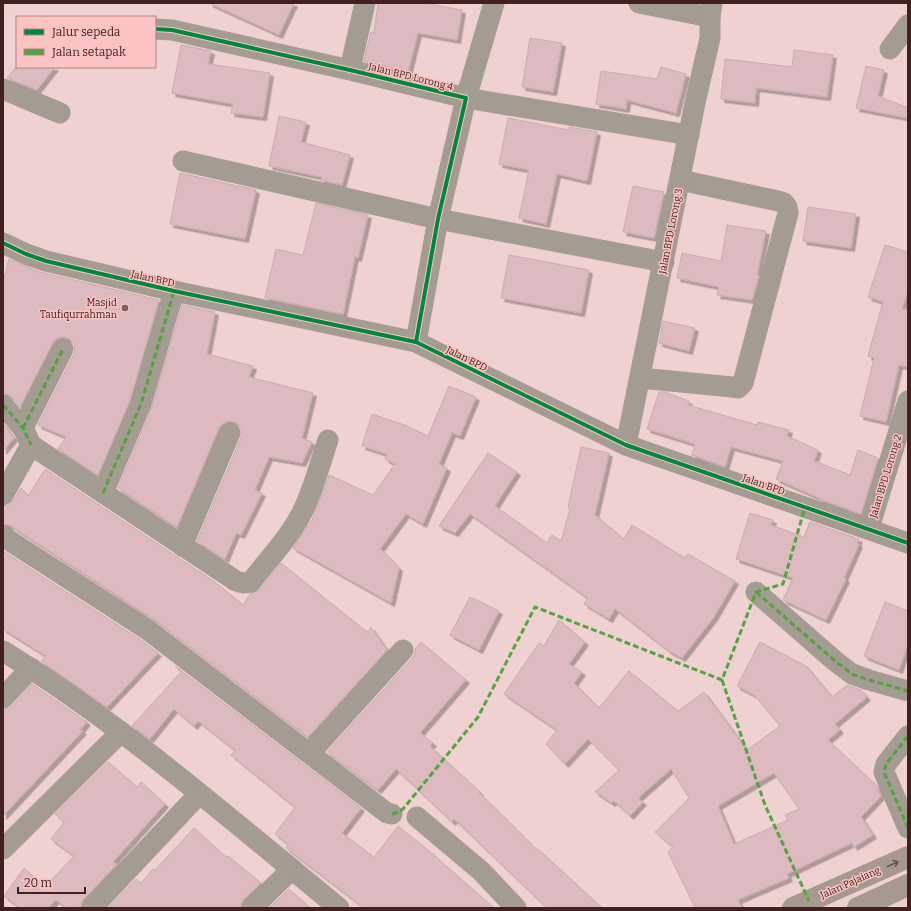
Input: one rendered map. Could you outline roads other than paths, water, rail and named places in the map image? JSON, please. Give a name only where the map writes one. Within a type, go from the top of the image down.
[{"type":"main road","name":"Jalan Pajaiang","points":[[793,908],[908,857]]},
{"type":"main road","points":[[858,908],[908,885]]},
{"type":"street","points":[[351,65],[365,3]]},
{"type":"street","points":[[416,342],[438,220],[466,98],[494,3]]},
{"type":"street","points":[[639,3],[711,10]]},
{"type":"street","name":"Jalan BPD Lorong 3","points":[[626,445],[710,38],[711,10]]},
{"type":"street","points":[[890,49],[908,25]]},
{"type":"street","name":"Jalan BPD Lorong 4","points":[[156,29],[172,30],[466,98],[689,135]]},
{"type":"street","points":[[3,89],[60,113]]},
{"type":"street","points":[[183,161],[438,220],[664,262]]},
{"type":"street","points":[[640,378],[738,388],[743,383],[788,213],[787,207],[784,203],[778,201],[680,180]]},
{"type":"street","name":"Jalan BPD","points":[[3,243],[46,262],[174,291],[416,342],[626,445],[869,528],[908,543]]},
{"type":"street","points":[[103,493],[141,404],[174,291]]},
{"type":"street","points":[[3,495],[63,349]]},
{"type":"street","name":"Jalan BPD Lorong 2","points":[[869,528],[908,400]]},
{"type":"street","points":[[3,405],[27,436],[103,493],[236,581],[243,583],[251,582],[298,519],[306,504],[328,440]]},
{"type":"street","points":[[182,546],[230,433]]},
{"type":"street","points":[[3,535],[148,630],[387,813],[392,814]]},
{"type":"street","points":[[756,592],[852,674],[908,691]]},
{"type":"street","points":[[310,753],[404,650]]},
{"type":"street","points":[[3,651],[31,668],[121,732],[339,908]]},
{"type":"street","points":[[3,698],[31,668]]},
{"type":"street","points":[[3,849],[121,732]]},
{"type":"street","points":[[908,736],[886,764],[884,772],[885,778],[908,828]]},
{"type":"street","points":[[92,908],[199,794]]},
{"type":"street","points":[[417,817],[481,871],[516,908]]},
{"type":"street","points":[[252,908],[292,869]]},
{"type":"place","name":"Masjid Taufiqurrahman","points":[[125,308]]}]
